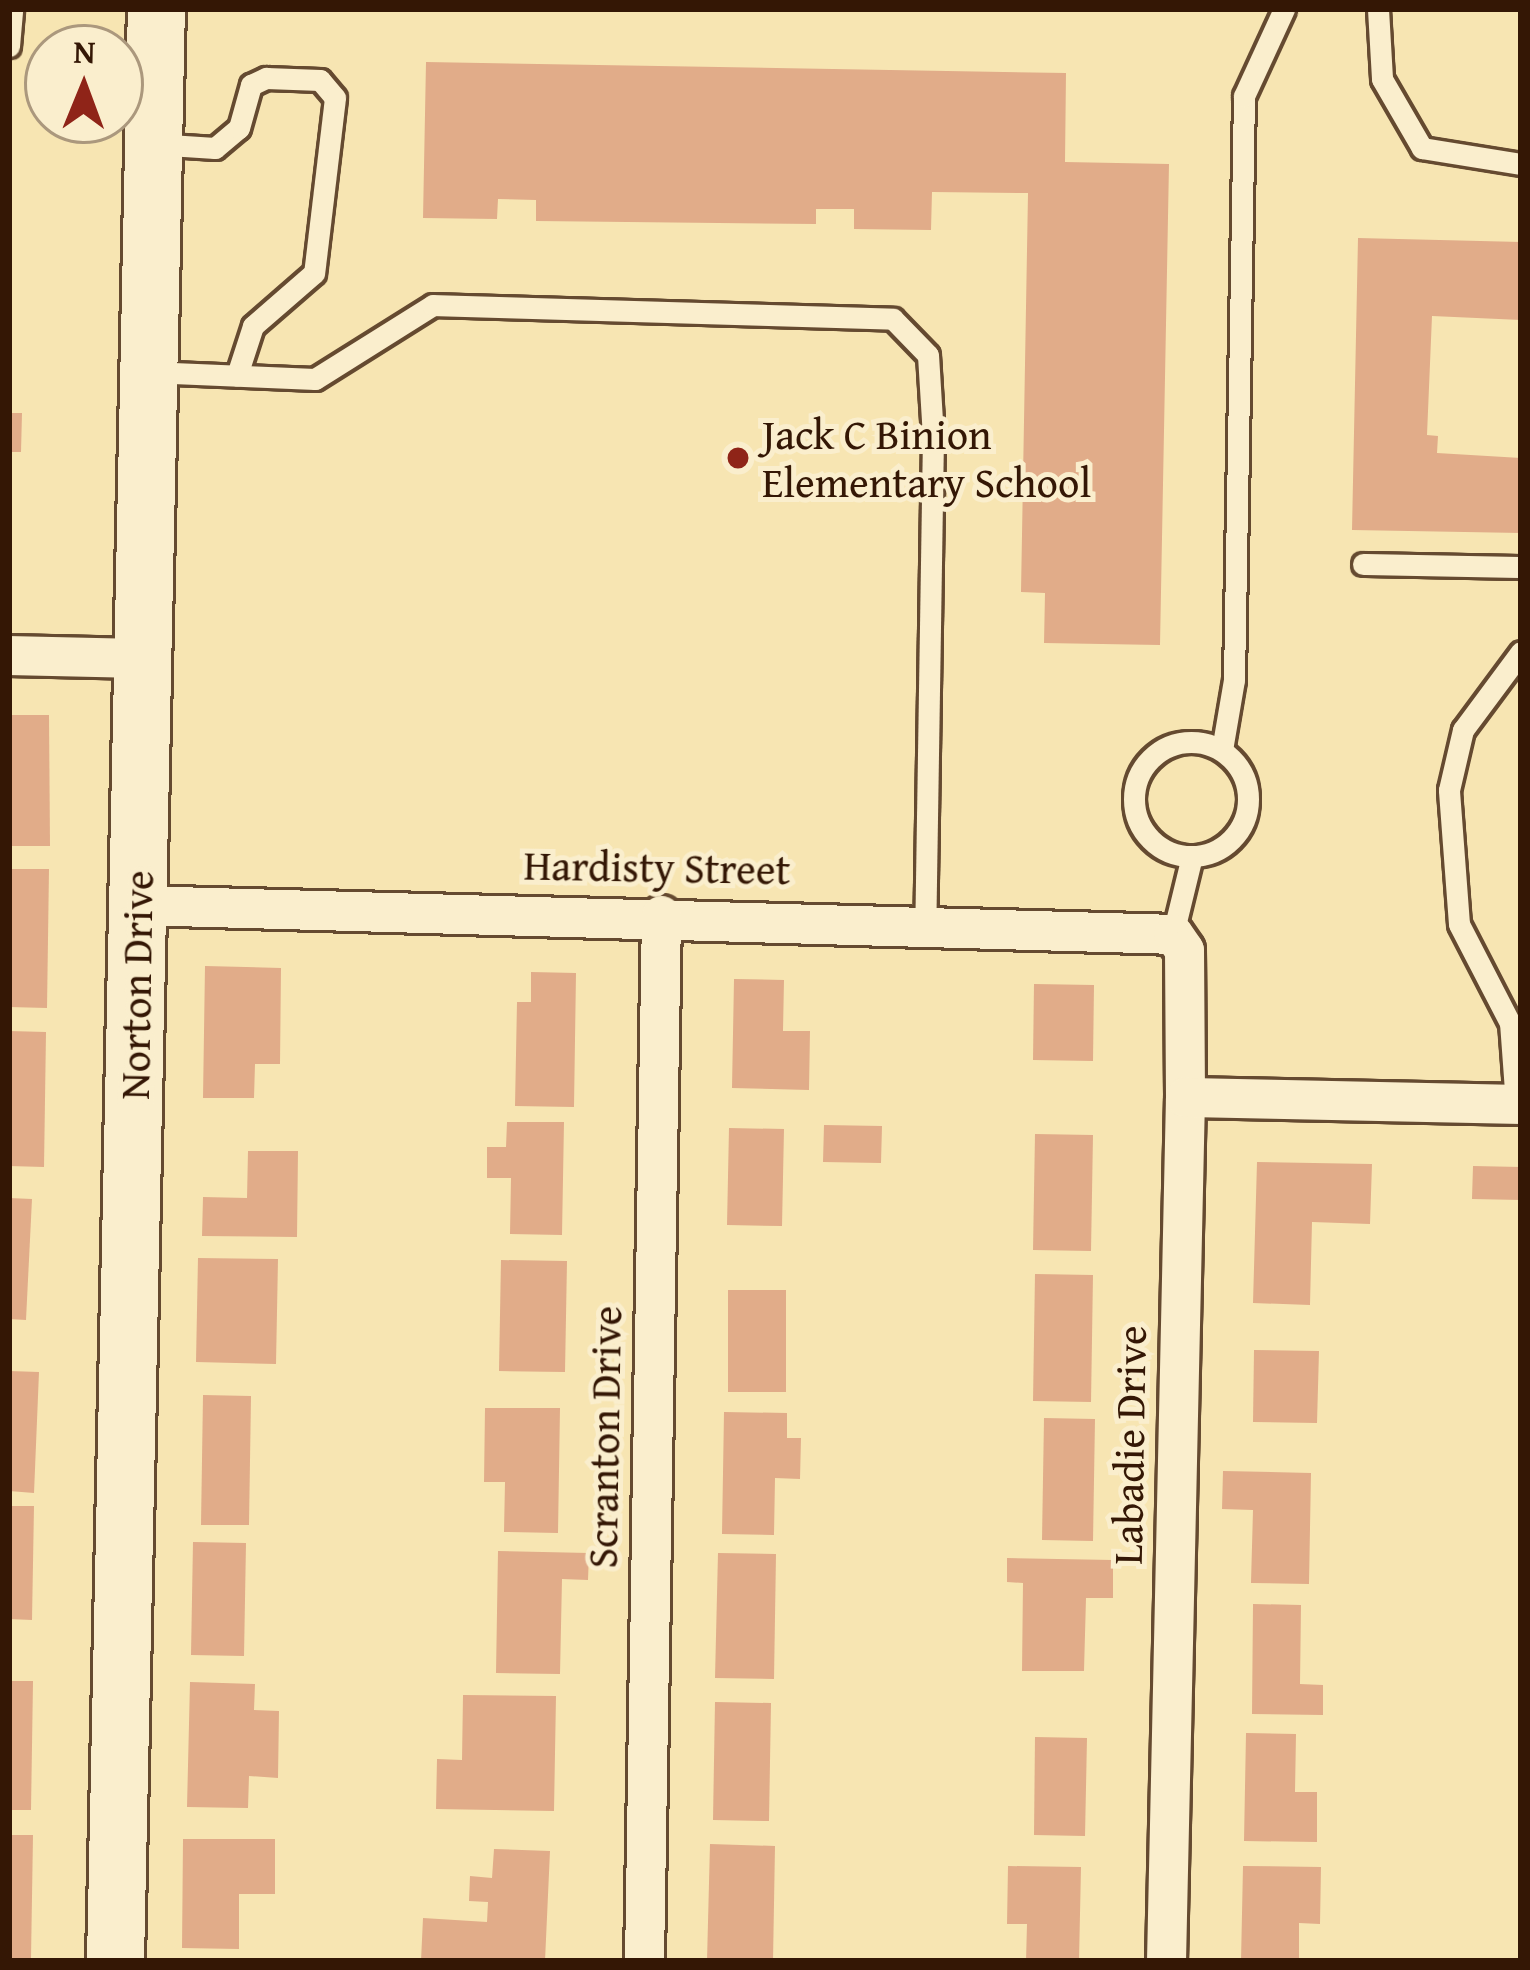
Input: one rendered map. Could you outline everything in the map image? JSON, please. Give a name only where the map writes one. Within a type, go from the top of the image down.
[{"type":"street","name":"Norton Drive","points":[[116,1961],[156,9]]},
{"type":"street","points":[[9,655],[142,658]]},
{"type":"street","name":"Hardisty Street","points":[[138,904],[925,922],[1173,934]]},
{"type":"street","name":"Scranton Drive","points":[[644,1961],[661,915]]},
{"type":"street","name":"Labadie Drive","points":[[1166,1961],[1185,1097],[1184,950],[1173,934]]},
{"type":"street","points":[[1185,1097],[1518,1104]]},
{"type":"lane","points":[[9,46],[12,9]]},
{"type":"lane","points":[[1222,750],[1166,748],[1139,776],[1144,832],[1192,856],[1226,843],[1246,814],[1244,778],[1222,750],[1234,680],[1244,96],[1284,9]]},
{"type":"lane","points":[[1378,9],[1382,79],[1422,148],[1521,164]]},
{"type":"lane","points":[[153,144],[214,148],[238,128],[250,85],[266,78],[320,80],[335,98],[314,273],[253,326],[237,375]]},
{"type":"lane","points":[[148,372],[315,379],[433,305],[893,319],[928,355],[932,416],[925,922]]},
{"type":"lane","points":[[1364,564],[1521,567]]},
{"type":"lane","points":[[1518,1104],[1510,1023],[1459,924],[1449,790],[1462,730],[1521,652]]},
{"type":"lane","points":[[1173,934],[1192,856]]},
{"type":"building","points":[[426,62],[1066,73],[1065,162],[1169,164],[1160,645],[1044,643],[1045,593],[1021,592],[1028,193],[932,192],[931,230],[854,229],[854,209],[816,209],[816,224],[536,221],[536,200],[498,199],[497,219],[423,218]]},
{"type":"building","points":[[1358,238],[1521,242],[1521,320],[1432,316],[1427,435],[1438,436],[1437,453],[1521,458],[1521,533],[1352,530]]},
{"type":"building","points":[[9,413],[22,413],[21,452],[9,452]]},
{"type":"building","points":[[9,715],[49,715],[50,846],[9,846]]},
{"type":"building","points":[[9,869],[49,869],[47,1008],[9,1007]]},
{"type":"building","points":[[205,966],[281,968],[280,1064],[255,1064],[254,1098],[203,1098]]},
{"type":"building","points":[[531,972],[576,973],[574,1107],[515,1106],[517,1002],[531,1002]]},
{"type":"building","points":[[734,979],[784,980],[783,1031],[810,1031],[809,1090],[732,1088]]},
{"type":"building","points":[[1034,984],[1094,985],[1093,1061],[1033,1060]]},
{"type":"building","points":[[9,1031],[46,1032],[44,1167],[9,1166]]},
{"type":"building","points":[[507,1122],[564,1122],[562,1235],[510,1234],[511,1178],[487,1178],[487,1147],[506,1147]]},
{"type":"building","points":[[824,1125],[882,1126],[881,1163],[823,1162]]},
{"type":"building","points":[[729,1128],[784,1129],[782,1226],[727,1225]]},
{"type":"building","points":[[1035,1134],[1093,1135],[1091,1251],[1033,1250]]},
{"type":"building","points":[[248,1151],[298,1151],[297,1237],[202,1236],[203,1197],[247,1198]]},
{"type":"building","points":[[1257,1162],[1372,1164],[1370,1224],[1312,1222],[1310,1305],[1253,1303]]},
{"type":"building","points":[[1473,1166],[1521,1167],[1521,1200],[1472,1199]]},
{"type":"building","points":[[9,1198],[32,1199],[26,1320],[9,1319]]},
{"type":"building","points":[[198,1258],[278,1259],[276,1364],[196,1362]]},
{"type":"building","points":[[501,1260],[567,1261],[565,1372],[499,1371]]},
{"type":"building","points":[[1035,1274],[1093,1275],[1091,1402],[1033,1401]]},
{"type":"building","points":[[728,1290],[786,1290],[786,1392],[728,1392]]},
{"type":"building","points":[[1254,1350],[1319,1351],[1317,1423],[1253,1422]]},
{"type":"building","points":[[9,1371],[39,1372],[34,1493],[9,1491]]},
{"type":"building","points":[[203,1395],[251,1396],[249,1525],[201,1525]]},
{"type":"building","points":[[485,1408],[560,1408],[558,1533],[504,1532],[505,1482],[484,1482]]},
{"type":"building","points":[[724,1412],[787,1413],[787,1438],[801,1438],[800,1479],[775,1478],[774,1535],[722,1534]]},
{"type":"building","points":[[1044,1418],[1095,1419],[1093,1541],[1042,1540]]},
{"type":"building","points":[[1223,1471],[1311,1473],[1309,1584],[1251,1583],[1253,1510],[1222,1509]]},
{"type":"building","points":[[9,1506],[34,1506],[32,1620],[9,1619]]},
{"type":"building","points":[[193,1542],[246,1543],[244,1656],[191,1655]]},
{"type":"building","points":[[498,1551],[589,1553],[588,1580],[562,1579],[560,1674],[496,1673]]},
{"type":"building","points":[[718,1553],[776,1554],[774,1679],[715,1678]]},
{"type":"building","points":[[1007,1558],[1113,1560],[1113,1598],[1086,1598],[1084,1671],[1022,1671],[1023,1583],[1007,1582]]},
{"type":"building","points":[[1253,1604],[1301,1605],[1300,1684],[1323,1685],[1323,1715],[1252,1714]]},
{"type":"building","points":[[9,1681],[33,1681],[31,1810],[9,1810]]},
{"type":"building","points":[[190,1682],[255,1684],[254,1710],[279,1711],[278,1778],[249,1776],[248,1808],[187,1807]]},
{"type":"building","points":[[463,1695],[556,1696],[554,1811],[436,1809],[437,1759],[462,1760]]},
{"type":"building","points":[[715,1702],[771,1703],[769,1821],[713,1820]]},
{"type":"building","points":[[1246,1733],[1296,1734],[1295,1792],[1317,1792],[1317,1842],[1244,1841]]},
{"type":"building","points":[[1035,1737],[1087,1738],[1085,1836],[1034,1835]]},
{"type":"building","points":[[9,1835],[33,1835],[31,1958],[9,1958]]},
{"type":"building","points":[[183,1839],[275,1839],[275,1894],[239,1894],[239,1949],[182,1948]]},
{"type":"building","points":[[710,1844],[775,1846],[773,1961],[707,1961]]},
{"type":"building","points":[[494,1849],[550,1851],[545,1961],[421,1961],[423,1918],[487,1922],[488,1902],[469,1901],[470,1876],[492,1878]]},
{"type":"building","points":[[1008,1866],[1081,1867],[1079,1961],[1026,1961],[1027,1924],[1007,1924]]},
{"type":"building","points":[[1243,1866],[1321,1867],[1320,1924],[1299,1923],[1299,1961],[1241,1961]]},
{"type":"place","name":"Jack C Binion Elementary School","points":[[738,458]]}]
